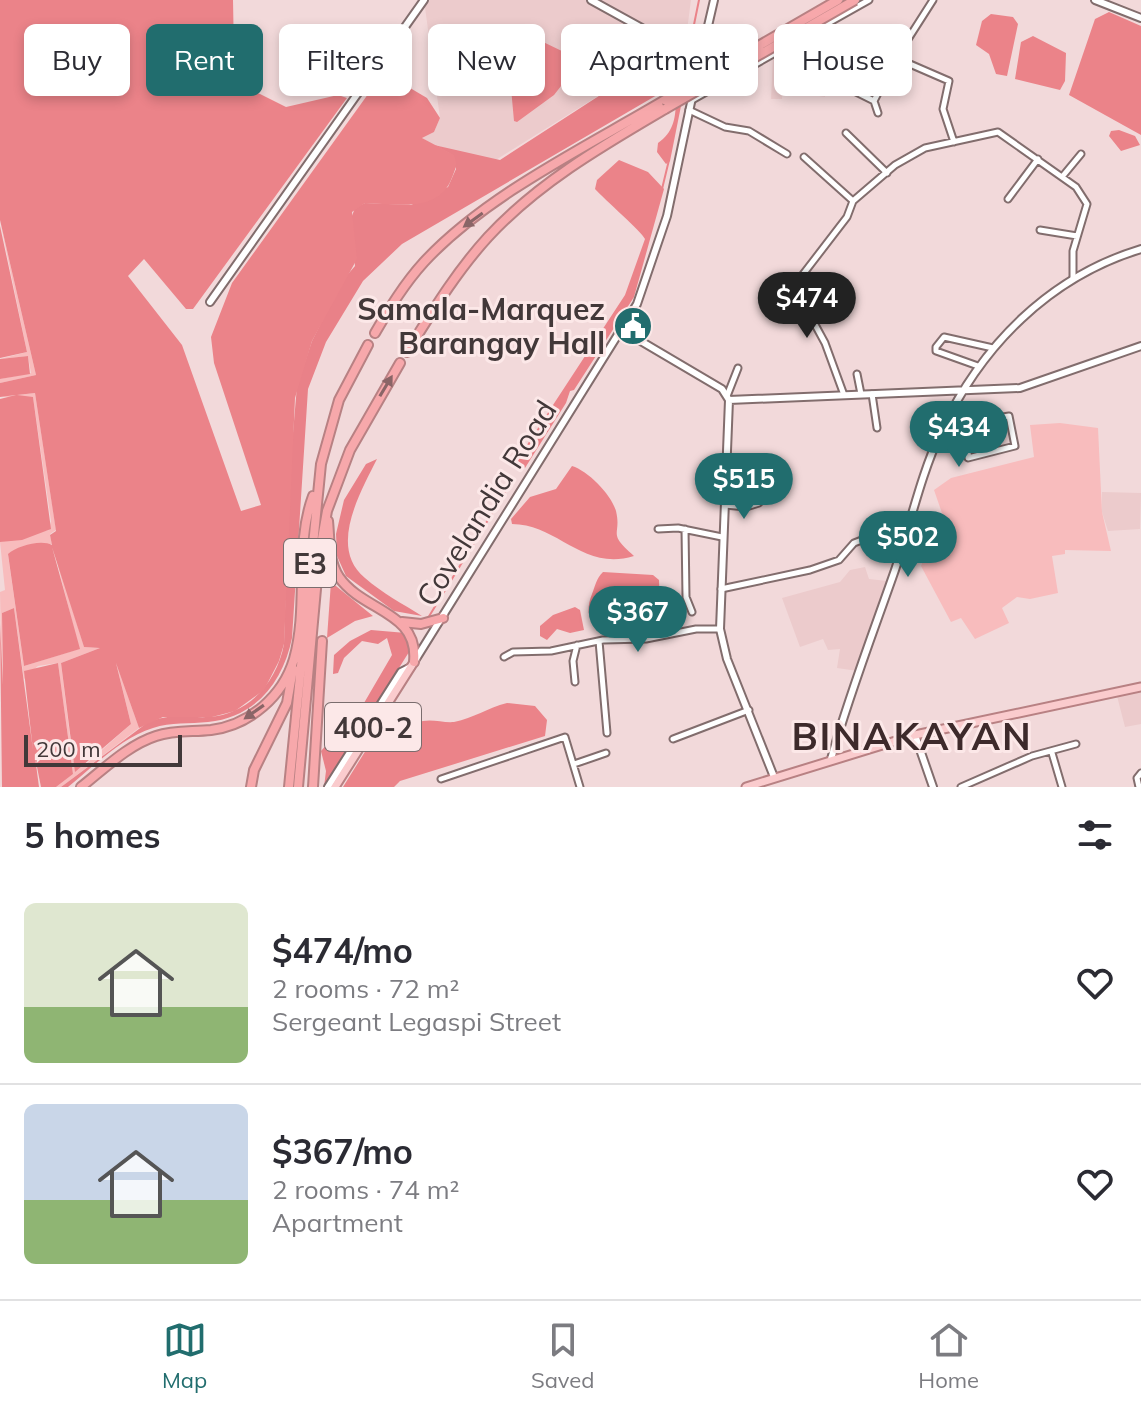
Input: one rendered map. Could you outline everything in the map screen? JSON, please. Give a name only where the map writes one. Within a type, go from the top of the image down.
[{"type":"highway","points":[[407,352],[464,265],[509,216],[568,168],[665,104],[838,0]]},
{"type":"highway","points":[[375,333],[422,264],[459,230],[537,176],[855,0]]},
{"type":"highway","name":"E3","points":[[289,787],[313,642],[318,484],[336,408],[368,345]]},
{"type":"highway","name":"E3","points":[[298,787],[327,511],[350,450],[400,363]]},
{"type":"highway","points":[[251,787],[254,770],[287,703],[295,652],[307,518],[318,484]]},
{"type":"highway","points":[[327,511],[331,557],[339,577],[354,592],[401,622],[412,635],[413,665]]},
{"type":"highway","points":[[401,622],[421,624],[443,618]]},
{"type":"highway","points":[[313,642],[313,787]]},
{"type":"highway","points":[[81,787],[149,738],[175,731],[218,729],[251,715],[281,687],[295,652]]},
{"type":"main road","name":"Covelandia Road","points":[[335,787],[413,665]]},
{"type":"main road","points":[[746,787],[915,735],[1141,687]]},
{"type":"street","points":[[210,302],[424,0]]},
{"type":"street","points":[[591,0],[634,24]]},
{"type":"street","name":"Covelandia Road","points":[[707,24],[714,0]]},
{"type":"street","points":[[691,101],[869,0]]},
{"type":"street","points":[[912,33],[933,0]]},
{"type":"street","points":[[1095,0],[1141,18]]},
{"type":"street","points":[[912,65],[949,81],[943,109],[954,142]]},
{"type":"street","name":"Covelandia Road","points":[[328,787],[401,672],[413,665],[622,330],[648,276],[667,216],[692,96]]},
{"type":"street","points":[[864,96],[874,101],[878,113]]},
{"type":"street","points":[[874,101],[877,96]]},
{"type":"street","points":[[689,110],[725,127],[749,131],[787,154]]},
{"type":"street","points":[[844,395],[825,343],[794,289],[847,217],[853,201],[916,152],[998,132],[1062,177],[1087,200],[1073,251],[1073,279]]},
{"type":"street","points":[[846,133],[887,173]]},
{"type":"street","points":[[1062,177],[1081,154]]},
{"type":"street","points":[[804,157],[853,201]]},
{"type":"street","points":[[1008,199],[1038,159]]},
{"type":"street","points":[[1040,230],[1077,236]]},
{"type":"street","points":[[831,759],[940,434],[978,366],[1031,310],[1073,279],[1141,249]]},
{"type":"street","points":[[622,330],[722,389],[728,398]]},
{"type":"street","points":[[978,366],[936,351],[936,347],[944,337],[993,348]]},
{"type":"street","points":[[728,398],[1020,388],[1141,346]]},
{"type":"street","points":[[738,368],[728,398],[720,629],[727,659],[774,777]]},
{"type":"street","points":[[857,374],[861,394]]},
{"type":"street","points":[[872,394],[877,428]]},
{"type":"street","points":[[955,406],[967,423],[968,458],[1015,446],[1009,416],[967,423]]},
{"type":"street","points":[[724,505],[746,507],[759,503]]},
{"type":"street","points":[[658,529],[685,529],[722,537]]},
{"type":"street","points":[[685,529],[686,597],[692,612]]},
{"type":"street","points":[[720,589],[774,580],[825,565],[847,554],[854,543],[880,533]]},
{"type":"street","points":[[504,657],[513,652],[542,652],[599,641],[720,629]]},
{"type":"street","points":[[599,641],[607,733]]},
{"type":"street","points":[[575,682],[573,661],[577,645]]},
{"type":"street","points":[[673,739],[749,710]]},
{"type":"street","points":[[915,735],[933,787]]},
{"type":"street","points":[[441,779],[564,737],[580,787]]},
{"type":"street","points":[[961,787],[1032,756],[1076,744]]},
{"type":"street","points":[[574,764],[606,753]]},
{"type":"street","points":[[1052,753],[1062,787]]},
{"type":"street","points":[[1139,787],[1137,778],[1141,773]]},
{"type":"shaded area","points":[[0,0],[233,0],[233,24],[146,24],[146,96],[263,96],[286,107],[334,96],[347,98],[193,309],[186,309],[144,259],[128,276],[182,345],[241,511],[261,505],[214,363],[211,337],[232,283],[367,96],[412,96],[412,89],[427,98],[440,118],[434,132],[422,138],[454,155],[456,162],[451,180],[436,198],[401,205],[365,203],[352,212],[357,259],[312,341],[295,398],[284,644],[264,690],[235,711],[212,717],[163,717],[139,728],[116,663],[131,724],[75,772],[61,663],[100,648],[84,647],[52,547],[80,649],[24,666],[8,554],[29,544],[52,545],[50,535],[56,531],[35,393],[17,395],[33,397],[51,529],[22,540],[0,542],[0,399],[16,395],[0,397],[0,383],[36,375],[0,220]]},
{"type":"shaded area","points":[[424,0],[691,0],[688,24],[561,24],[561,96],[598,96],[494,161],[434,145],[422,138],[434,132],[440,118],[437,96],[545,96],[545,24],[428,24],[428,30]]},
{"type":"shaded area","points":[[1109,12],[1141,26],[1141,135],[1069,95],[1095,19]]},
{"type":"shaded area","points":[[991,14],[1013,17],[1018,24],[1007,76],[996,74],[989,54],[976,45],[982,21]]},
{"type":"shaded area","points":[[1033,36],[1066,53],[1065,81],[1060,90],[1015,79],[1021,42]]},
{"type":"shaded area","points":[[545,43],[561,51],[561,86],[554,95],[517,122],[514,121],[512,96],[545,96]]},
{"type":"shaded area","points":[[773,56],[774,96],[782,96],[782,99],[771,99]]},
{"type":"shaded area","points":[[599,96],[655,96],[402,244],[363,281],[326,342],[308,389],[292,638],[274,683],[253,705],[225,719],[167,725],[130,738],[68,787],[61,787],[147,723],[170,717],[223,715],[248,703],[268,683],[284,644],[289,480],[297,386],[312,341],[343,280],[355,266],[350,221],[355,208],[365,203],[411,205],[448,187],[456,169],[449,153],[434,145],[500,160]]},
{"type":"shaded area","points":[[676,96],[683,96],[670,161],[666,164],[657,152],[658,143],[673,125]]},
{"type":"shaded area","points":[[1119,130],[1135,136],[1140,145],[1121,151],[1109,136],[1111,131]]},
{"type":"shaded area","points":[[619,160],[648,172],[664,189],[634,297],[574,390],[570,391],[566,403],[525,468],[517,460],[625,295],[645,239],[595,189],[597,180]]},
{"type":"shaded area","points":[[0,220],[36,375],[0,383],[0,379],[31,373],[28,356],[0,359],[27,352]]},
{"type":"shaded area","points":[[0,226],[27,352],[0,358]]},
{"type":"shaded area","points":[[28,356],[30,374],[0,379],[0,359]]},
{"type":"shaded area","points":[[35,393],[56,530],[50,534],[52,544],[8,555],[24,666],[79,649],[53,546],[84,647],[100,648],[61,663],[73,761],[86,764],[131,724],[116,662],[139,728],[61,787],[56,787],[73,774],[58,663],[38,666],[24,679],[14,608],[2,613],[2,684],[0,592],[5,590],[0,542],[49,530],[51,521],[33,397],[0,397]]},
{"type":"shaded area","points":[[1060,423],[1098,428],[1102,512],[1111,551],[1065,550],[1065,554],[1052,556],[1058,593],[1030,599],[1017,597],[1002,608],[1009,623],[975,639],[961,618],[951,622],[921,566],[926,554],[951,539],[934,490],[951,478],[1034,457],[1030,425]]},
{"type":"shaded area","points":[[377,459],[351,520],[349,552],[354,566],[365,578],[422,616],[394,611],[346,576],[337,556],[336,534],[344,500],[366,464]]},
{"type":"shaded area","points":[[572,466],[592,478],[609,498],[616,511],[618,538],[634,556],[600,558],[543,531],[512,524],[511,519],[530,497],[556,489]]},
{"type":"shaded area","points":[[1102,492],[1141,493],[1140,529],[1108,531],[1102,512]]},
{"type":"shaded area","points":[[865,567],[869,579],[887,581],[858,671],[837,668],[840,649],[828,650],[823,639],[800,647],[782,598],[840,582],[850,570]]},
{"type":"shaded area","points":[[603,572],[653,575],[659,580],[660,613],[654,624],[630,633],[615,633],[602,630],[593,623],[589,611],[592,594]]},
{"type":"shaded area","points":[[331,582],[373,616],[355,621],[327,638]]},
{"type":"shaded area","points":[[575,607],[580,610],[584,630],[570,633],[557,629],[547,640],[540,636],[540,626],[553,615]]},
{"type":"shaded area","points":[[14,608],[33,750],[24,671],[58,663],[73,774],[56,787],[41,787],[35,757],[39,787],[2,787],[0,623],[3,685],[2,613]]},
{"type":"shaded area","points":[[371,630],[406,633],[409,652],[324,787],[326,771],[321,751],[364,703],[392,655],[387,638],[378,644],[362,641],[344,658],[338,673],[333,674],[334,655],[350,641]]},
{"type":"shaded area","points":[[1141,691],[1141,724],[1125,727],[1117,696]]},
{"type":"shaded area","points":[[507,703],[535,706],[547,720],[545,736],[400,781],[394,787],[343,787],[376,734],[389,734],[423,721],[454,722]]},
{"type":"waterway","points":[[694,24],[699,0]]},
{"type":"waterway","points":[[662,189],[669,160]]},
{"type":"waterway","points":[[428,618],[510,484]]},
{"type":"place","name":"Samala-Marquez Barangay Hall","points":[[633,326]]},
{"type":"district","name":"BINAKAYAN","points":[[912,736]]}]
